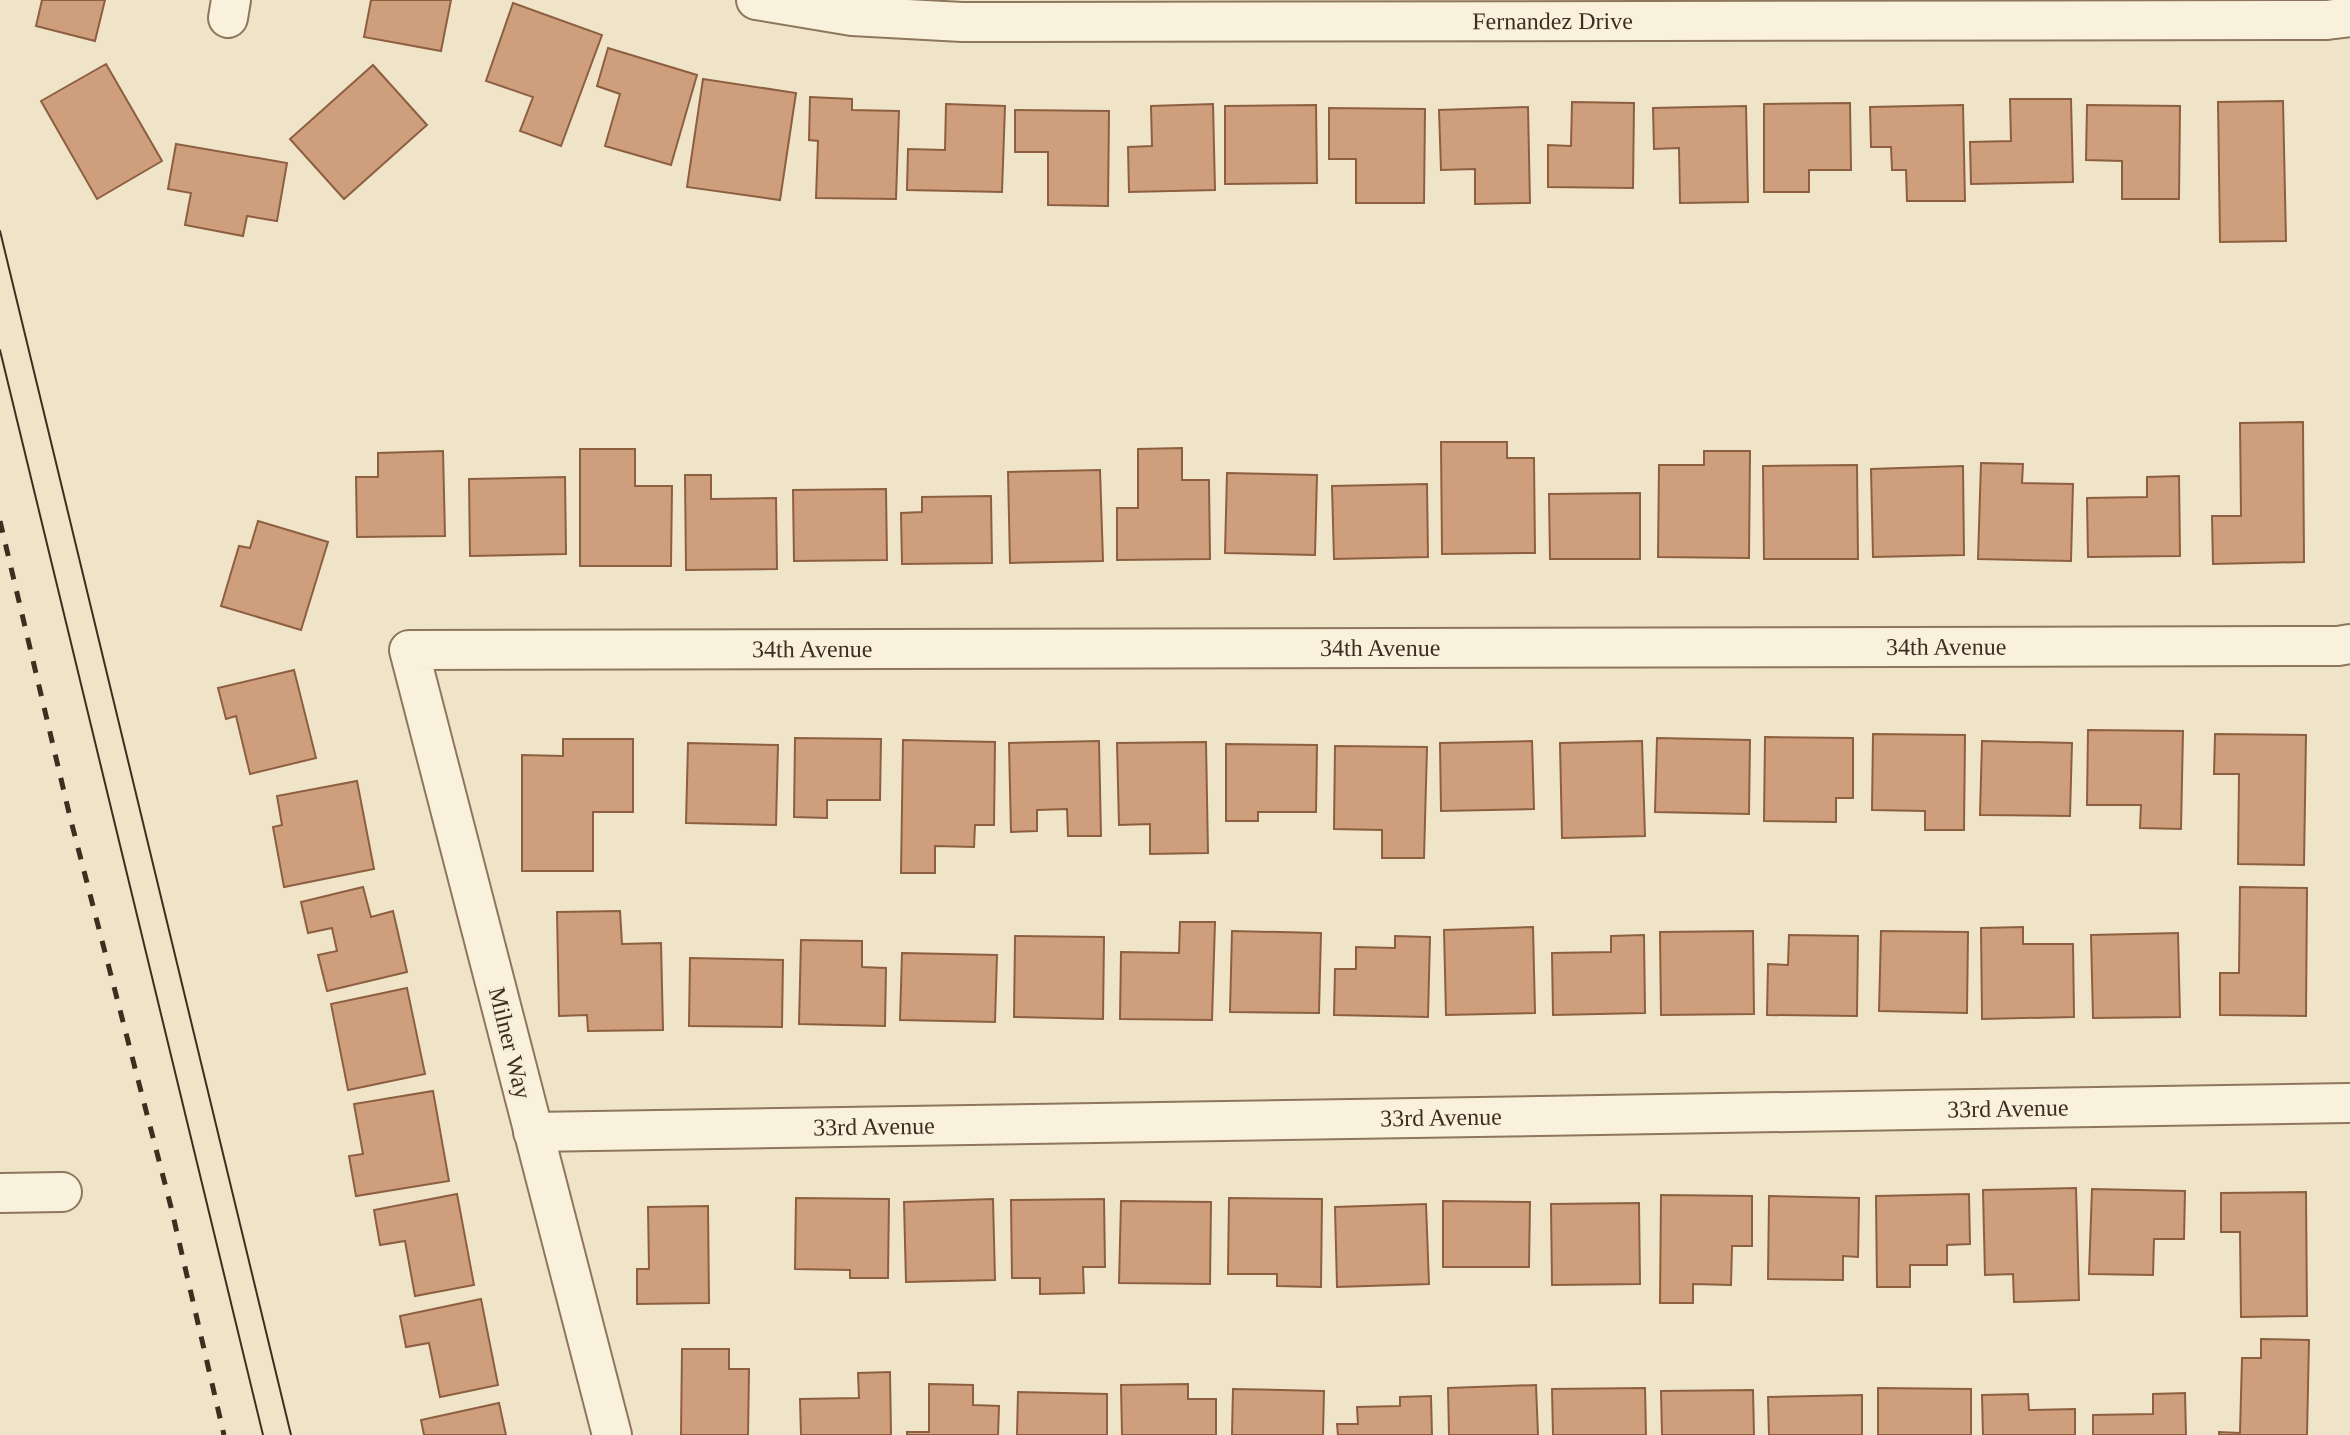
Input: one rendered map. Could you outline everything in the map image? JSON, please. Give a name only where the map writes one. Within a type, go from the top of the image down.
[{"type":"street","name":"Fernandez Drive","points":[[756,0],[852,16],[962,22],[2328,20],[2350,17]]},
{"type":"street","name":"34th Avenue","points":[[410,650],[2350,644]]},
{"type":"street","name":"Milner Way","points":[[410,650],[612,1435]]},
{"type":"street","name":"33rd Avenue","points":[[533,1132],[2350,1103]]},
{"type":"street","points":[[0,1193],[62,1192]]},
{"type":"building","points":[[42,0],[105,0],[95,41],[36,26]]},
{"type":"building","points":[[371,0],[451,0],[441,51],[364,37]]},
{"type":"building","points":[[513,3],[602,35],[561,146],[520,131],[533,97],[486,81]]},
{"type":"building","points":[[608,48],[697,75],[671,165],[605,146],[620,94],[597,86]]},
{"type":"building","points":[[106,64],[162,161],[97,199],[41,101]]},
{"type":"building","points":[[373,65],[427,125],[344,199],[290,139]]},
{"type":"building","points":[[703,79],[796,93],[780,200],[687,187]]},
{"type":"building","points":[[810,97],[852,99],[852,110],[899,111],[896,199],[816,198],[818,141],[809,140]]},
{"type":"building","points":[[2010,99],[2071,99],[2073,182],[1971,184],[1970,142],[2011,141]]},
{"type":"building","points":[[2283,101],[2286,241],[2220,242],[2218,102]]},
{"type":"building","points":[[1572,102],[1634,103],[1633,188],[1548,187],[1548,145],[1571,146]]},
{"type":"building","points":[[1850,103],[1851,170],[1809,170],[1809,192],[1764,192],[1764,104]]},
{"type":"building","points":[[946,104],[1005,106],[1002,192],[907,190],[908,149],[945,150]]},
{"type":"building","points":[[1213,104],[1215,190],[1129,192],[1128,147],[1152,146],[1151,106]]},
{"type":"building","points":[[1316,105],[1317,183],[1225,184],[1225,106]]},
{"type":"building","points":[[1963,105],[1965,201],[1907,201],[1906,170],[1892,170],[1891,147],[1871,147],[1870,107]]},
{"type":"building","points":[[2087,105],[2180,106],[2179,199],[2122,199],[2122,161],[2086,160]]},
{"type":"building","points":[[1746,106],[1748,202],[1680,203],[1679,148],[1654,149],[1653,108]]},
{"type":"building","points":[[1528,107],[1530,203],[1475,204],[1475,169],[1441,170],[1439,110]]},
{"type":"building","points":[[1329,108],[1425,109],[1424,203],[1356,203],[1356,159],[1329,159]]},
{"type":"building","points":[[1015,110],[1109,111],[1108,206],[1048,205],[1048,152],[1015,152]]},
{"type":"building","points":[[176,144],[287,163],[277,221],[247,216],[243,236],[185,225],[191,193],[168,189]]},
{"type":"building","points":[[2303,422],[2304,562],[2213,564],[2212,516],[2241,516],[2240,423]]},
{"type":"building","points":[[1441,442],[1507,442],[1507,458],[1534,458],[1535,553],[1442,554]]},
{"type":"building","points":[[1182,448],[1182,480],[1209,480],[1210,559],[1117,560],[1117,508],[1138,508],[1138,449]]},
{"type":"building","points":[[580,449],[635,449],[635,486],[672,486],[671,566],[580,566]]},
{"type":"building","points":[[443,451],[445,536],[357,537],[356,477],[378,477],[378,453]]},
{"type":"building","points":[[1704,451],[1750,451],[1749,558],[1658,557],[1659,465],[1704,465]]},
{"type":"building","points":[[1981,463],[2023,464],[2022,483],[2073,484],[2071,561],[1978,559]]},
{"type":"building","points":[[1857,465],[1858,559],[1764,559],[1763,466]]},
{"type":"building","points":[[1963,466],[1964,555],[1873,557],[1871,469]]},
{"type":"building","points":[[1100,470],[1103,561],[1010,563],[1008,472]]},
{"type":"building","points":[[1227,473],[1317,475],[1315,555],[1225,553]]},
{"type":"building","points":[[685,475],[711,475],[711,499],[776,498],[777,569],[686,570]]},
{"type":"building","points":[[2179,476],[2180,556],[2088,557],[2087,498],[2147,497],[2147,477]]},
{"type":"building","points":[[565,477],[566,554],[470,556],[469,479]]},
{"type":"building","points":[[1427,484],[1428,557],[1334,559],[1332,486]]},
{"type":"building","points":[[886,489],[887,560],[794,561],[793,490]]},
{"type":"building","points":[[1640,493],[1640,559],[1550,559],[1549,494]]},
{"type":"building","points":[[991,496],[992,563],[902,564],[901,513],[922,512],[922,497]]},
{"type":"building","points":[[258,521],[328,542],[301,630],[221,606],[239,546],[250,548]]},
{"type":"building","points":[[294,670],[316,758],[250,774],[236,716],[226,719],[218,688]]},
{"type":"building","points":[[2088,730],[2183,731],[2181,829],[2140,828],[2141,805],[2087,805]]},
{"type":"building","points":[[1873,734],[1965,735],[1964,830],[1925,830],[1925,811],[1872,810]]},
{"type":"building","points":[[2215,734],[2306,735],[2304,865],[2238,864],[2239,774],[2214,774]]},
{"type":"building","points":[[1765,737],[1853,738],[1853,798],[1836,798],[1836,822],[1764,821]]},
{"type":"building","points":[[795,738],[881,739],[880,800],[827,800],[827,818],[794,817]]},
{"type":"building","points":[[1657,738],[1750,740],[1749,814],[1655,812]]},
{"type":"building","points":[[563,739],[633,739],[633,812],[593,812],[593,871],[522,871],[522,755],[563,756]]},
{"type":"building","points":[[903,740],[995,742],[994,825],[975,825],[974,847],[935,846],[935,873],[901,873]]},
{"type":"building","points":[[1099,741],[1101,836],[1068,836],[1067,809],[1037,810],[1037,831],[1011,832],[1009,743]]},
{"type":"building","points":[[1532,741],[1534,809],[1441,811],[1440,743]]},
{"type":"building","points":[[1642,741],[1645,836],[1562,838],[1560,743]]},
{"type":"building","points":[[1982,741],[2072,743],[2070,816],[1980,815]]},
{"type":"building","points":[[1206,742],[1208,853],[1150,854],[1150,824],[1119,825],[1117,743]]},
{"type":"building","points":[[688,743],[778,745],[776,825],[686,823]]},
{"type":"building","points":[[1226,744],[1317,745],[1316,812],[1258,812],[1258,821],[1226,821]]},
{"type":"building","points":[[1335,746],[1427,747],[1424,858],[1382,858],[1382,830],[1334,829]]},
{"type":"building","points":[[357,781],[374,869],[284,887],[273,827],[282,825],[277,796]]},
{"type":"building","points":[[363,887],[371,917],[393,911],[407,972],[327,991],[318,955],[337,951],[332,928],[308,933],[301,902]]},
{"type":"building","points":[[2240,887],[2307,888],[2306,1016],[2220,1015],[2220,973],[2239,973]]},
{"type":"building","points":[[620,911],[622,944],[661,943],[663,1030],[588,1031],[587,1015],[559,1016],[557,912]]},
{"type":"building","points":[[1180,922],[1215,922],[1212,1020],[1120,1019],[1121,952],[1179,953]]},
{"type":"building","points":[[1533,927],[1535,1013],[1446,1015],[1444,930]]},
{"type":"building","points":[[2023,927],[2023,944],[2073,944],[2074,1017],[1982,1019],[1981,928]]},
{"type":"building","points":[[1232,931],[1321,933],[1319,1013],[1230,1012]]},
{"type":"building","points":[[1753,931],[1754,1014],[1661,1015],[1660,932]]},
{"type":"building","points":[[1881,931],[1968,932],[1967,1013],[1879,1011]]},
{"type":"building","points":[[2178,933],[2180,1017],[2093,1018],[2091,935]]},
{"type":"building","points":[[1644,935],[1645,1013],[1553,1015],[1552,953],[1611,952],[1611,936]]},
{"type":"building","points":[[1789,935],[1858,936],[1857,1016],[1767,1015],[1768,964],[1788,965]]},
{"type":"building","points":[[1015,936],[1104,937],[1103,1019],[1014,1017]]},
{"type":"building","points":[[1395,936],[1430,937],[1428,1017],[1334,1015],[1335,969],[1356,969],[1356,947],[1395,948]]},
{"type":"building","points":[[801,940],[862,941],[862,967],[886,968],[885,1026],[799,1024]]},
{"type":"building","points":[[902,953],[997,955],[995,1022],[900,1020]]},
{"type":"building","points":[[690,958],[783,960],[782,1027],[689,1026]]},
{"type":"building","points":[[407,988],[425,1074],[348,1090],[331,1004]]},
{"type":"building","points":[[433,1091],[449,1181],[356,1196],[349,1156],[363,1154],[354,1104]]},
{"type":"building","points":[[2076,1188],[2079,1300],[2014,1302],[2013,1274],[1985,1275],[1983,1190]]},
{"type":"building","points":[[2092,1189],[2185,1191],[2184,1239],[2154,1239],[2153,1275],[2089,1274]]},
{"type":"building","points":[[2306,1192],[2307,1316],[2241,1317],[2240,1232],[2221,1232],[2221,1193]]},
{"type":"building","points":[[457,1194],[474,1285],[415,1296],[405,1241],[380,1245],[374,1210]]},
{"type":"building","points":[[1969,1194],[1970,1244],[1947,1245],[1947,1265],[1910,1265],[1910,1287],[1877,1287],[1876,1196]]},
{"type":"building","points":[[1661,1195],[1752,1196],[1752,1246],[1732,1246],[1731,1285],[1693,1284],[1693,1303],[1660,1303]]},
{"type":"building","points":[[1769,1196],[1859,1198],[1858,1257],[1843,1256],[1843,1280],[1768,1279]]},
{"type":"building","points":[[796,1198],[889,1199],[888,1278],[850,1278],[850,1270],[795,1269]]},
{"type":"building","points":[[1229,1198],[1322,1199],[1321,1287],[1277,1286],[1277,1274],[1228,1274]]},
{"type":"building","points":[[993,1199],[995,1280],[906,1282],[904,1202]]},
{"type":"building","points":[[1104,1199],[1105,1267],[1083,1267],[1084,1293],[1040,1294],[1040,1278],[1012,1278],[1011,1200]]},
{"type":"building","points":[[1121,1201],[1211,1202],[1210,1284],[1119,1283]]},
{"type":"building","points":[[1443,1201],[1530,1202],[1529,1267],[1443,1267]]},
{"type":"building","points":[[1639,1203],[1640,1284],[1552,1285],[1551,1204]]},
{"type":"building","points":[[1426,1204],[1429,1284],[1337,1287],[1335,1207]]},
{"type":"building","points":[[708,1206],[709,1303],[637,1304],[637,1269],[649,1269],[648,1207]]},
{"type":"building","points":[[481,1299],[498,1385],[440,1397],[429,1343],[406,1347],[400,1316]]},
{"type":"building","points":[[2261,1339],[2309,1340],[2307,1435],[2219,1435],[2219,1432],[2240,1433],[2242,1358],[2261,1358]]},
{"type":"building","points":[[682,1349],[729,1349],[729,1369],[749,1369],[748,1435],[681,1435]]},
{"type":"building","points":[[890,1372],[891,1435],[801,1435],[800,1399],[859,1398],[858,1373]]},
{"type":"building","points":[[929,1384],[973,1385],[973,1405],[999,1406],[998,1435],[907,1435],[907,1432],[929,1432]]},
{"type":"building","points":[[1188,1384],[1188,1399],[1216,1399],[1216,1435],[1122,1435],[1121,1385]]},
{"type":"building","points":[[1536,1385],[1538,1435],[1449,1435],[1448,1388]]},
{"type":"building","points":[[1645,1388],[1646,1435],[1553,1435],[1552,1389]]},
{"type":"building","points":[[1878,1388],[1971,1389],[1971,1435],[1878,1435]]},
{"type":"building","points":[[1233,1389],[1324,1391],[1323,1435],[1232,1435]]},
{"type":"building","points":[[1753,1390],[1754,1435],[1662,1435],[1661,1391]]},
{"type":"building","points":[[1018,1392],[1107,1394],[1107,1435],[1017,1435]]},
{"type":"building","points":[[2185,1393],[2186,1435],[2093,1435],[2093,1415],[2153,1414],[2153,1394]]},
{"type":"building","points":[[2028,1394],[2029,1410],[2075,1409],[2075,1435],[1983,1435],[1982,1395]]},
{"type":"building","points":[[1862,1395],[1862,1435],[1769,1435],[1768,1397]]},
{"type":"building","points":[[1431,1396],[1432,1435],[1338,1435],[1337,1424],[1358,1424],[1357,1407],[1400,1406],[1400,1397]]},
{"type":"building","points":[[499,1403],[506,1435],[424,1435],[421,1420]]},
{"type":"tram line","points":[[0,231],[291,1435]]},
{"type":"tram line","points":[[0,350],[263,1435]]},
{"type":"railway","points":[[0,521],[70,817],[171,1207],[224,1435]]}]
